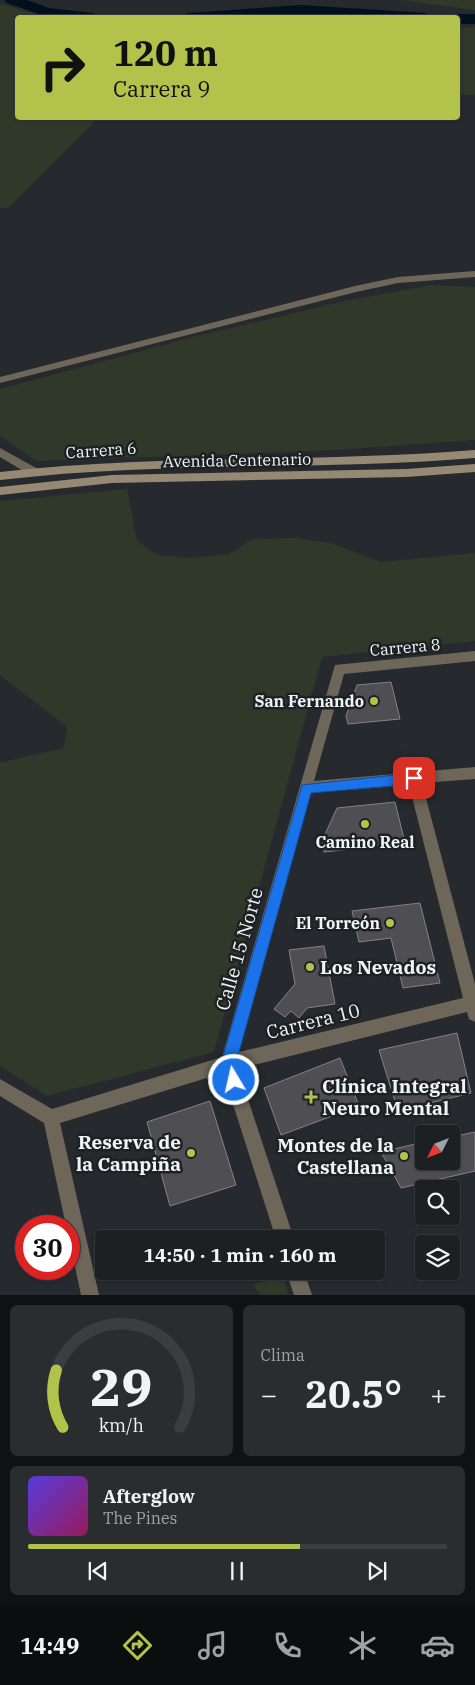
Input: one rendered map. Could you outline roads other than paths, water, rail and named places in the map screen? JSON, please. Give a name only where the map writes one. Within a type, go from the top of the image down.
[{"type":"main road","name":"Carrera 6","points":[[0,476],[108,464],[409,459],[475,454]]},
{"type":"main road","name":"Avenida Centenario","points":[[0,491],[57,483],[112,479],[397,473],[472,469]]},
{"type":"street","points":[[0,380],[398,280],[475,274]]},
{"type":"street","points":[[0,452],[34,472]]},
{"type":"street","name":"Carrera 8","points":[[339,669],[475,656]]},
{"type":"street","name":"Calle 15 Norte","points":[[228,1063],[339,669]]},
{"type":"street","points":[[306,788],[475,772]]},
{"type":"street","points":[[414,778],[473,1009]]},
{"type":"street","name":"Carrera 10","points":[[51,1118],[228,1063],[473,1009]]},
{"type":"street","points":[[228,1063],[282,1230]]},
{"type":"street","points":[[0,1087],[51,1118],[90,1295]]},
{"type":"street","points":[[298,1280],[303,1295]]},
{"type":"waterway","points":[[12,0],[47,12],[70,15]]},
{"type":"waterway","points":[[230,15],[301,10],[379,15]]},
{"type":"waterway","points":[[460,19],[475,19]]},
{"type":"place","name":"San Fernando","points":[[374,701]]},
{"type":"place","name":"Camino Real","points":[[365,824]]},
{"type":"place","name":"El Torreón","points":[[390,923]]},
{"type":"place","name":"Los Nevados","points":[[310,967]]},
{"type":"place","name":"Clínica Integral Neuro Mental","points":[[311,1097]]},
{"type":"place","name":"Reserva de la Campiña","points":[[191,1153]]},
{"type":"place","name":"Montes de la Castellana","points":[[404,1156]]}]
